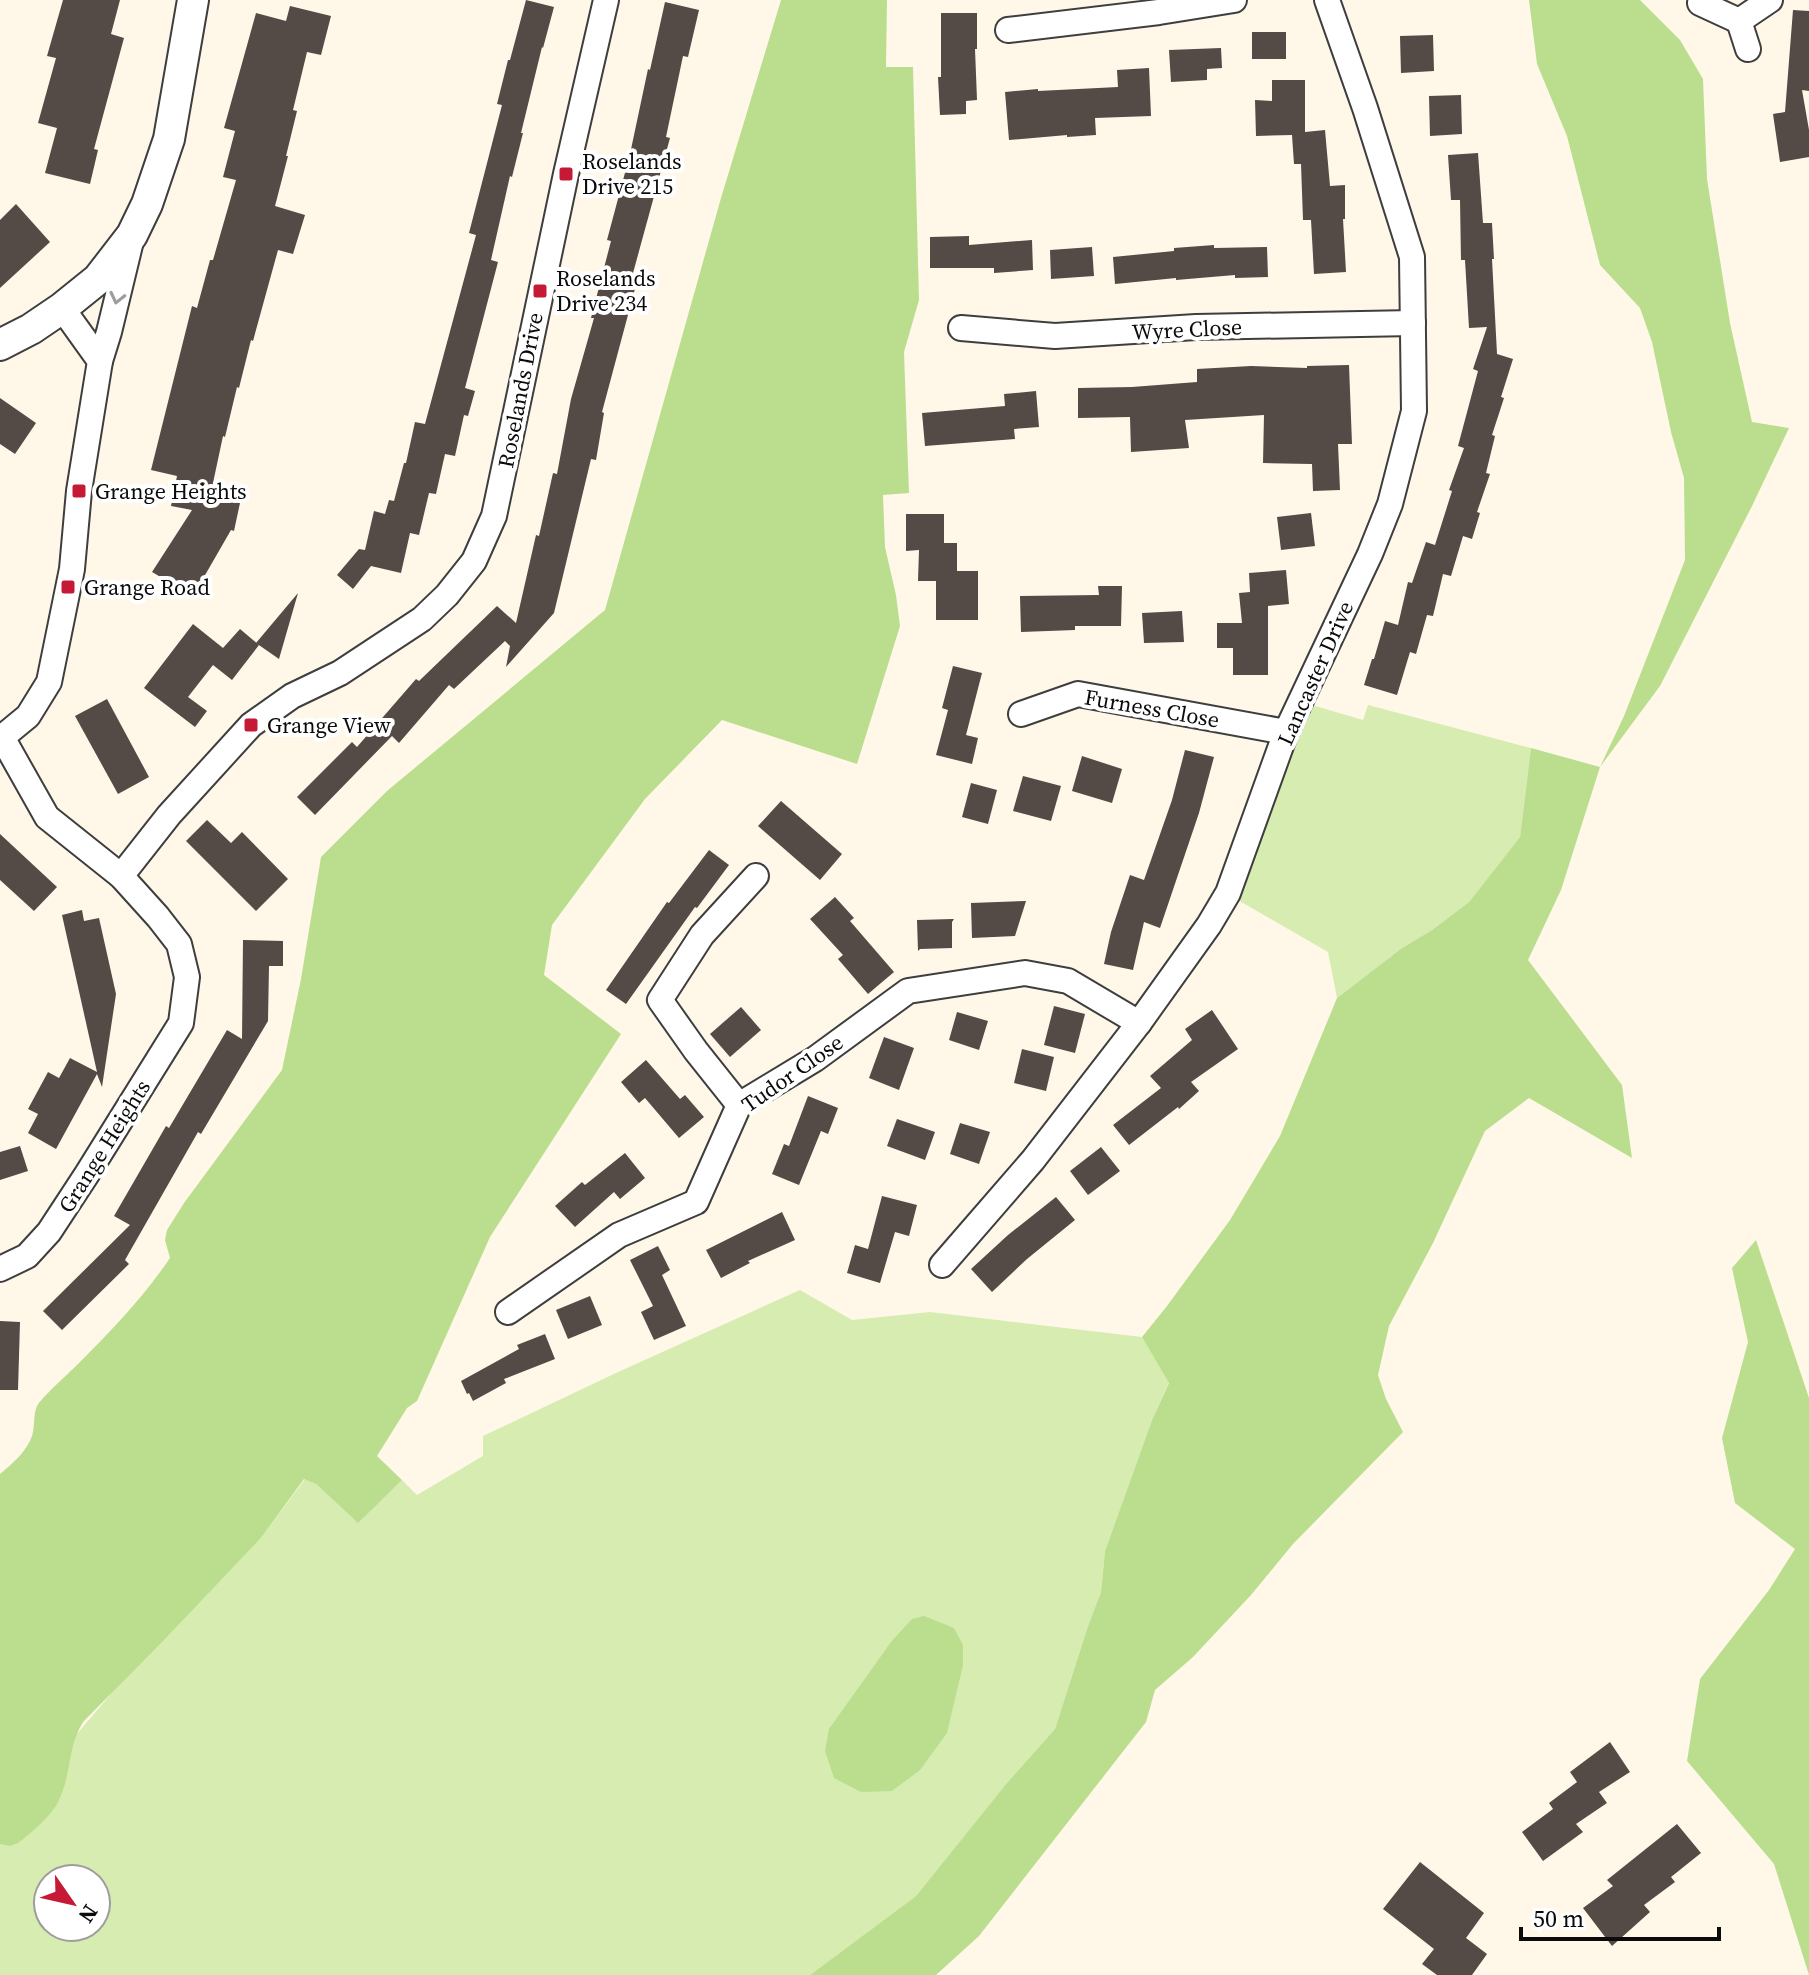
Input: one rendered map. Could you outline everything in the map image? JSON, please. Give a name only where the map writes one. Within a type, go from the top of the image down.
[{"type":"street","points":[[0,345],[31,329],[98,279],[132,235],[147,204],[169,139],[193,0]]},
{"type":"street","name":"Roselands Drive","points":[[121,876],[169,815],[251,725],[292,696],[340,673],[422,619],[447,595],[474,561],[494,516],[606,0]]},
{"type":"street","points":[[1008,30],[1234,0]]},
{"type":"street","name":"Lancaster Drive","points":[[942,1265],[1033,1160],[1139,1023],[1228,893],[1286,732],[1370,554],[1390,504],[1414,411],[1412,257],[1327,0]]},
{"type":"street","points":[[1739,21],[1770,0]]},
{"type":"street","points":[[1700,3],[1739,21],[1748,49]]},
{"type":"street","points":[[1,739],[28,716],[49,682],[72,569],[79,491],[100,361],[132,235]]},
{"type":"street","points":[[62,308],[100,361]]},
{"type":"street","name":"Wyre Close","points":[[961,328],[1055,336],[1196,327],[1413,323]]},
{"type":"street","name":"Furness Close","points":[[1021,714],[1078,694],[1286,732]]},
{"type":"street","name":"Grange Heights","points":[[0,1269],[27,1256],[49,1232],[181,1023],[187,977],[179,944],[158,917],[121,876],[47,817],[1,739]]},
{"type":"street","points":[[739,1105],[660,1000],[702,935],[756,876]]},
{"type":"street","name":"Tudor Close","points":[[508,1312],[619,1235],[696,1202],[739,1105],[815,1059],[908,991],[1025,973],[1068,981],[1139,1023]]},
{"type":"green space","points":[[781,0],[887,0],[886,67],[913,67],[919,300],[904,352],[909,493],[883,495],[885,547],[900,626],[857,764],[722,720],[645,799],[552,925],[544,975],[621,1034],[490,1237],[417,1401],[407,1408],[377,1456],[402,1480],[358,1523],[316,1484],[304,1479],[261,1538],[83,1722],[62,1792],[51,1813],[18,1843],[10,1846],[0,1844],[0,1474],[30,1442],[40,1402],[126,1314],[170,1258],[165,1240],[167,1230],[282,1070],[321,857],[387,791],[605,610],[721,198]]},
{"type":"green space","points":[[1529,0],[1640,0],[1680,40],[1703,79],[1707,179],[1730,323],[1752,422],[1789,428],[1660,686],[1600,767],[1624,716],[1685,560],[1684,478],[1652,342],[1640,308],[1600,265],[1567,136],[1537,64]]},
{"type":"green space","points":[[1302,702],[1363,720],[1368,705],[1531,748],[1520,837],[1469,902],[1337,998],[1328,952],[1231,896]]},
{"type":"green space","points":[[1531,748],[1600,767],[1561,890],[1528,960],[1622,1085],[1632,1158],[1529,1098],[1485,1131],[1433,1243],[1389,1326],[1378,1375],[1403,1432],[1293,1544],[1193,1657],[1155,1690],[1146,1722],[979,1936],[936,1975],[810,1975],[916,1896],[1006,1784],[1055,1729],[1101,1592],[1105,1551],[1152,1420],[1169,1383],[1142,1337],[1230,1220],[1280,1136],[1337,998],[1469,902],[1520,837]]},
{"type":"green space","points":[[1756,1240],[1809,1398],[1809,1975],[1774,1864],[1687,1761],[1700,1679],[1769,1590],[1795,1549],[1735,1503],[1722,1438],[1748,1342],[1732,1268]]},
{"type":"green space","points":[[800,1290],[852,1320],[930,1312],[1142,1337],[1169,1382],[1152,1420],[1105,1551],[1101,1592],[1055,1729],[1006,1784],[916,1896],[810,1975],[0,1975],[0,1840],[55,1807],[76,1735],[116,1688],[261,1538],[305,1479],[316,1484],[354,1519],[379,1502],[402,1480],[417,1495],[483,1456],[483,1436]]},
{"type":"green space","points":[[924,1616],[954,1628],[963,1645],[963,1665],[947,1733],[920,1770],[892,1791],[861,1792],[834,1778],[825,1751],[829,1729],[891,1642],[912,1619]]},
{"type":"building","points":[[63,0],[120,0],[111,34],[124,38],[94,149],[98,150],[90,184],[45,173],[57,128],[38,123],[56,58],[47,56]]},
{"type":"building","points":[[526,0],[554,7],[491,260],[498,262],[465,388],[475,391],[468,416],[464,415],[455,456],[445,454],[436,494],[429,493],[419,535],[410,533],[401,573],[371,566],[353,589],[337,575],[359,549],[365,550],[374,511],[385,514],[389,500],[394,501],[415,422],[425,424],[476,235],[469,233],[502,105],[497,104]]},
{"type":"building","points":[[665,2],[699,10],[688,57],[683,56],[666,137],[670,138],[630,284],[636,285],[602,412],[596,460],[591,459],[554,613],[506,667],[510,646],[505,641],[454,689],[449,685],[399,743],[392,736],[315,815],[297,797],[352,742],[357,747],[416,679],[419,681],[497,606],[516,623],[553,473],[557,474],[571,399],[594,318],[591,318],[611,241],[607,240]]},
{"type":"building","points":[[290,6],[331,16],[321,55],[307,52],[293,110],[297,111],[288,156],[275,206],[305,215],[293,254],[278,250],[223,436],[210,497],[240,503],[234,531],[231,530],[193,596],[152,572],[192,510],[171,506],[177,476],[151,470],[192,306],[197,308],[236,180],[223,177],[235,131],[224,128],[256,13],[286,21]]},
{"type":"building","points":[[1793,10],[1809,11],[1809,91],[1802,90],[1809,130],[1809,157],[1780,162],[1773,114],[1785,112]]},
{"type":"building","points":[[941,13],[977,13],[977,100],[966,101],[966,114],[940,115]]},
{"type":"building","points":[[1252,32],[1286,32],[1286,59],[1252,59]]},
{"type":"building","points":[[1433,35],[1434,71],[1401,73],[1400,36]]},
{"type":"building","points":[[1221,48],[1222,68],[1207,69],[1207,80],[1171,82],[1169,50]]},
{"type":"building","points":[[1149,68],[1151,116],[1095,118],[1096,135],[1009,140],[1005,92],[1118,87],[1117,70]]},
{"type":"building","points":[[1272,80],[1305,80],[1305,132],[1325,130],[1330,186],[1345,185],[1346,272],[1314,274],[1311,220],[1303,220],[1301,164],[1294,164],[1292,135],[1256,136],[1255,100],[1272,101]]},
{"type":"building","points":[[1461,95],[1462,134],[1430,136],[1429,96]]},
{"type":"building","points":[[1478,153],[1483,223],[1492,223],[1497,354],[1513,359],[1492,435],[1495,436],[1486,473],[1490,474],[1472,539],[1463,536],[1451,576],[1443,574],[1433,616],[1427,615],[1416,654],[1410,652],[1397,695],[1364,685],[1385,621],[1398,625],[1408,582],[1412,583],[1426,542],[1435,545],[1464,448],[1458,446],[1478,371],[1473,369],[1487,327],[1469,328],[1465,260],[1461,260],[1460,200],[1451,200],[1448,155]]},
{"type":"building","points":[[16,204],[50,242],[0,288],[0,220]]},
{"type":"building","points":[[969,236],[969,245],[1032,240],[1033,270],[994,273],[994,268],[930,268],[930,237]]},
{"type":"building","points":[[1214,245],[1214,248],[1267,247],[1268,277],[1235,278],[1235,275],[1115,284],[1113,257]]},
{"type":"building","points":[[1092,247],[1094,276],[1051,279],[1050,250]]},
{"type":"building","points":[[1349,365],[1352,444],[1338,444],[1340,490],[1313,491],[1312,464],[1263,463],[1264,415],[1185,420],[1189,448],[1131,452],[1130,417],[1078,418],[1078,388],[1197,382],[1197,369]]},
{"type":"building","points":[[1036,391],[1039,427],[1014,429],[1015,439],[925,446],[922,413],[1005,406],[1004,394]]},
{"type":"building","points":[[0,398],[36,423],[15,454],[0,444]]},
{"type":"building","points":[[1311,513],[1315,546],[1281,550],[1277,517]]},
{"type":"building","points":[[906,514],[944,514],[944,543],[957,543],[957,571],[978,571],[978,620],[936,620],[936,581],[918,581],[919,550],[906,551]]},
{"type":"building","points":[[1286,570],[1289,604],[1268,606],[1268,675],[1233,675],[1233,648],[1217,648],[1217,623],[1242,623],[1239,593],[1250,592],[1249,573]]},
{"type":"building","points":[[1098,586],[1122,586],[1121,626],[1075,626],[1075,630],[1021,632],[1020,596],[1099,595]]},
{"type":"building","points":[[298,593],[279,659],[256,643]]},
{"type":"building","points":[[1182,611],[1184,642],[1144,643],[1142,613]]},
{"type":"building","points":[[193,624],[223,648],[240,629],[259,645],[232,680],[213,665],[188,697],[207,711],[195,727],[144,688]]},
{"type":"building","points":[[953,666],[982,673],[966,735],[978,738],[972,764],[936,755],[948,710],[942,708]]},
{"type":"building","points":[[107,699],[149,777],[118,794],[75,716]]},
{"type":"building","points":[[1185,750],[1214,757],[1199,813],[1160,928],[1144,922],[1133,970],[1104,964],[1130,875],[1144,880],[1172,800]]},
{"type":"building","points":[[1082,756],[1122,769],[1112,803],[1072,791]]},
{"type":"building","points":[[1023,776],[1061,786],[1051,821],[1013,811]]},
{"type":"building","points":[[971,783],[997,790],[988,824],[962,817]]},
{"type":"building","points":[[781,801],[842,854],[820,880],[758,826]]},
{"type":"building","points":[[207,820],[231,843],[242,832],[288,879],[256,911],[186,841]]},
{"type":"building","points":[[0,834],[57,887],[34,911],[0,880]]},
{"type":"building","points":[[709,850],[729,865],[626,1004],[606,990],[667,902]]},
{"type":"building","points":[[835,897],[854,918],[850,921],[894,972],[868,994],[838,959],[843,955],[810,919]]},
{"type":"building","points":[[1026,901],[1015,936],[972,938],[971,903]]},
{"type":"building","points":[[82,910],[84,921],[99,918],[116,994],[102,1087],[97,1074],[56,1149],[28,1133],[38,1114],[28,1109],[48,1072],[59,1078],[70,1058],[97,1072],[62,915]]},
{"type":"building","points":[[954,919],[952,948],[918,951],[917,920]]},
{"type":"building","points":[[243,940],[283,941],[283,966],[269,966],[268,1021],[201,1134],[198,1132],[125,1260],[129,1264],[62,1330],[43,1311],[130,1225],[114,1216],[166,1126],[169,1128],[227,1030],[242,1039]]},
{"type":"building","points":[[1054,1006],[1085,1014],[1075,1053],[1044,1045]]},
{"type":"building","points":[[741,1007],[761,1030],[730,1057],[710,1034]]},
{"type":"building","points":[[1212,1010],[1238,1049],[1191,1082],[1199,1091],[1129,1145],[1113,1125],[1161,1088],[1150,1076],[1192,1040],[1185,1029]]},
{"type":"building","points":[[957,1012],[988,1021],[979,1050],[949,1040]]},
{"type":"building","points":[[884,1037],[914,1048],[899,1090],[869,1078]]},
{"type":"building","points":[[1022,1049],[1054,1057],[1046,1091],[1014,1083]]},
{"type":"building","points":[[646,1060],[680,1099],[685,1095],[704,1117],[679,1138],[645,1098],[639,1103],[621,1082]]},
{"type":"building","points":[[808,1096],[838,1108],[828,1134],[821,1131],[799,1185],[772,1174],[784,1144],[789,1146]]},
{"type":"building","points":[[897,1119],[935,1132],[925,1160],[887,1146]]},
{"type":"building","points":[[960,1123],[990,1132],[979,1164],[950,1154]]},
{"type":"building","points":[[20,1146],[28,1171],[0,1180],[0,1152]]},
{"type":"building","points":[[1101,1147],[1120,1171],[1088,1195],[1070,1171]]},
{"type":"building","points":[[625,1153],[645,1178],[620,1199],[614,1192],[575,1227],[555,1206],[582,1182],[585,1185]]},
{"type":"building","points":[[882,1196],[917,1205],[909,1236],[895,1232],[880,1283],[847,1273],[855,1245],[868,1249]]},
{"type":"building","points":[[1056,1197],[1075,1220],[992,1292],[971,1269]]},
{"type":"building","points":[[782,1212],[795,1240],[748,1261],[750,1263],[721,1278],[706,1250]]},
{"type":"building","points":[[658,1246],[670,1270],[662,1275],[686,1326],[654,1340],[641,1312],[653,1306],[630,1260]]},
{"type":"building","points":[[590,1296],[602,1325],[568,1339],[556,1310]]},
{"type":"building","points":[[0,1321],[20,1322],[18,1390],[0,1390]]},
{"type":"building","points":[[545,1334],[555,1359],[504,1379],[506,1383],[473,1401],[467,1394],[461,1381],[519,1349],[517,1345]]},
{"type":"building","points":[[1610,1742],[1630,1772],[1599,1792],[1607,1803],[1576,1824],[1583,1832],[1543,1861],[1522,1832],[1553,1809],[1549,1803],[1577,1782],[1570,1772]]},
{"type":"building","points":[[1677,1824],[1701,1853],[1671,1877],[1675,1882],[1644,1905],[1650,1912],[1612,1946],[1583,1908],[1613,1886],[1607,1880]]},
{"type":"building","points":[[1420,1862],[1484,1913],[1466,1938],[1487,1954],[1472,1975],[1437,1975],[1422,1964],[1434,1949],[1383,1909]]},
{"type":"place","name":"Roselands Drive 215","points":[[566,174]]},
{"type":"place","name":"Roselands Drive 234","points":[[540,291]]},
{"type":"place","name":"Grange Heights","points":[[79,491]]},
{"type":"place","name":"Grange Road","points":[[68,587]]},
{"type":"place","name":"Grange View","points":[[251,725]]}]
